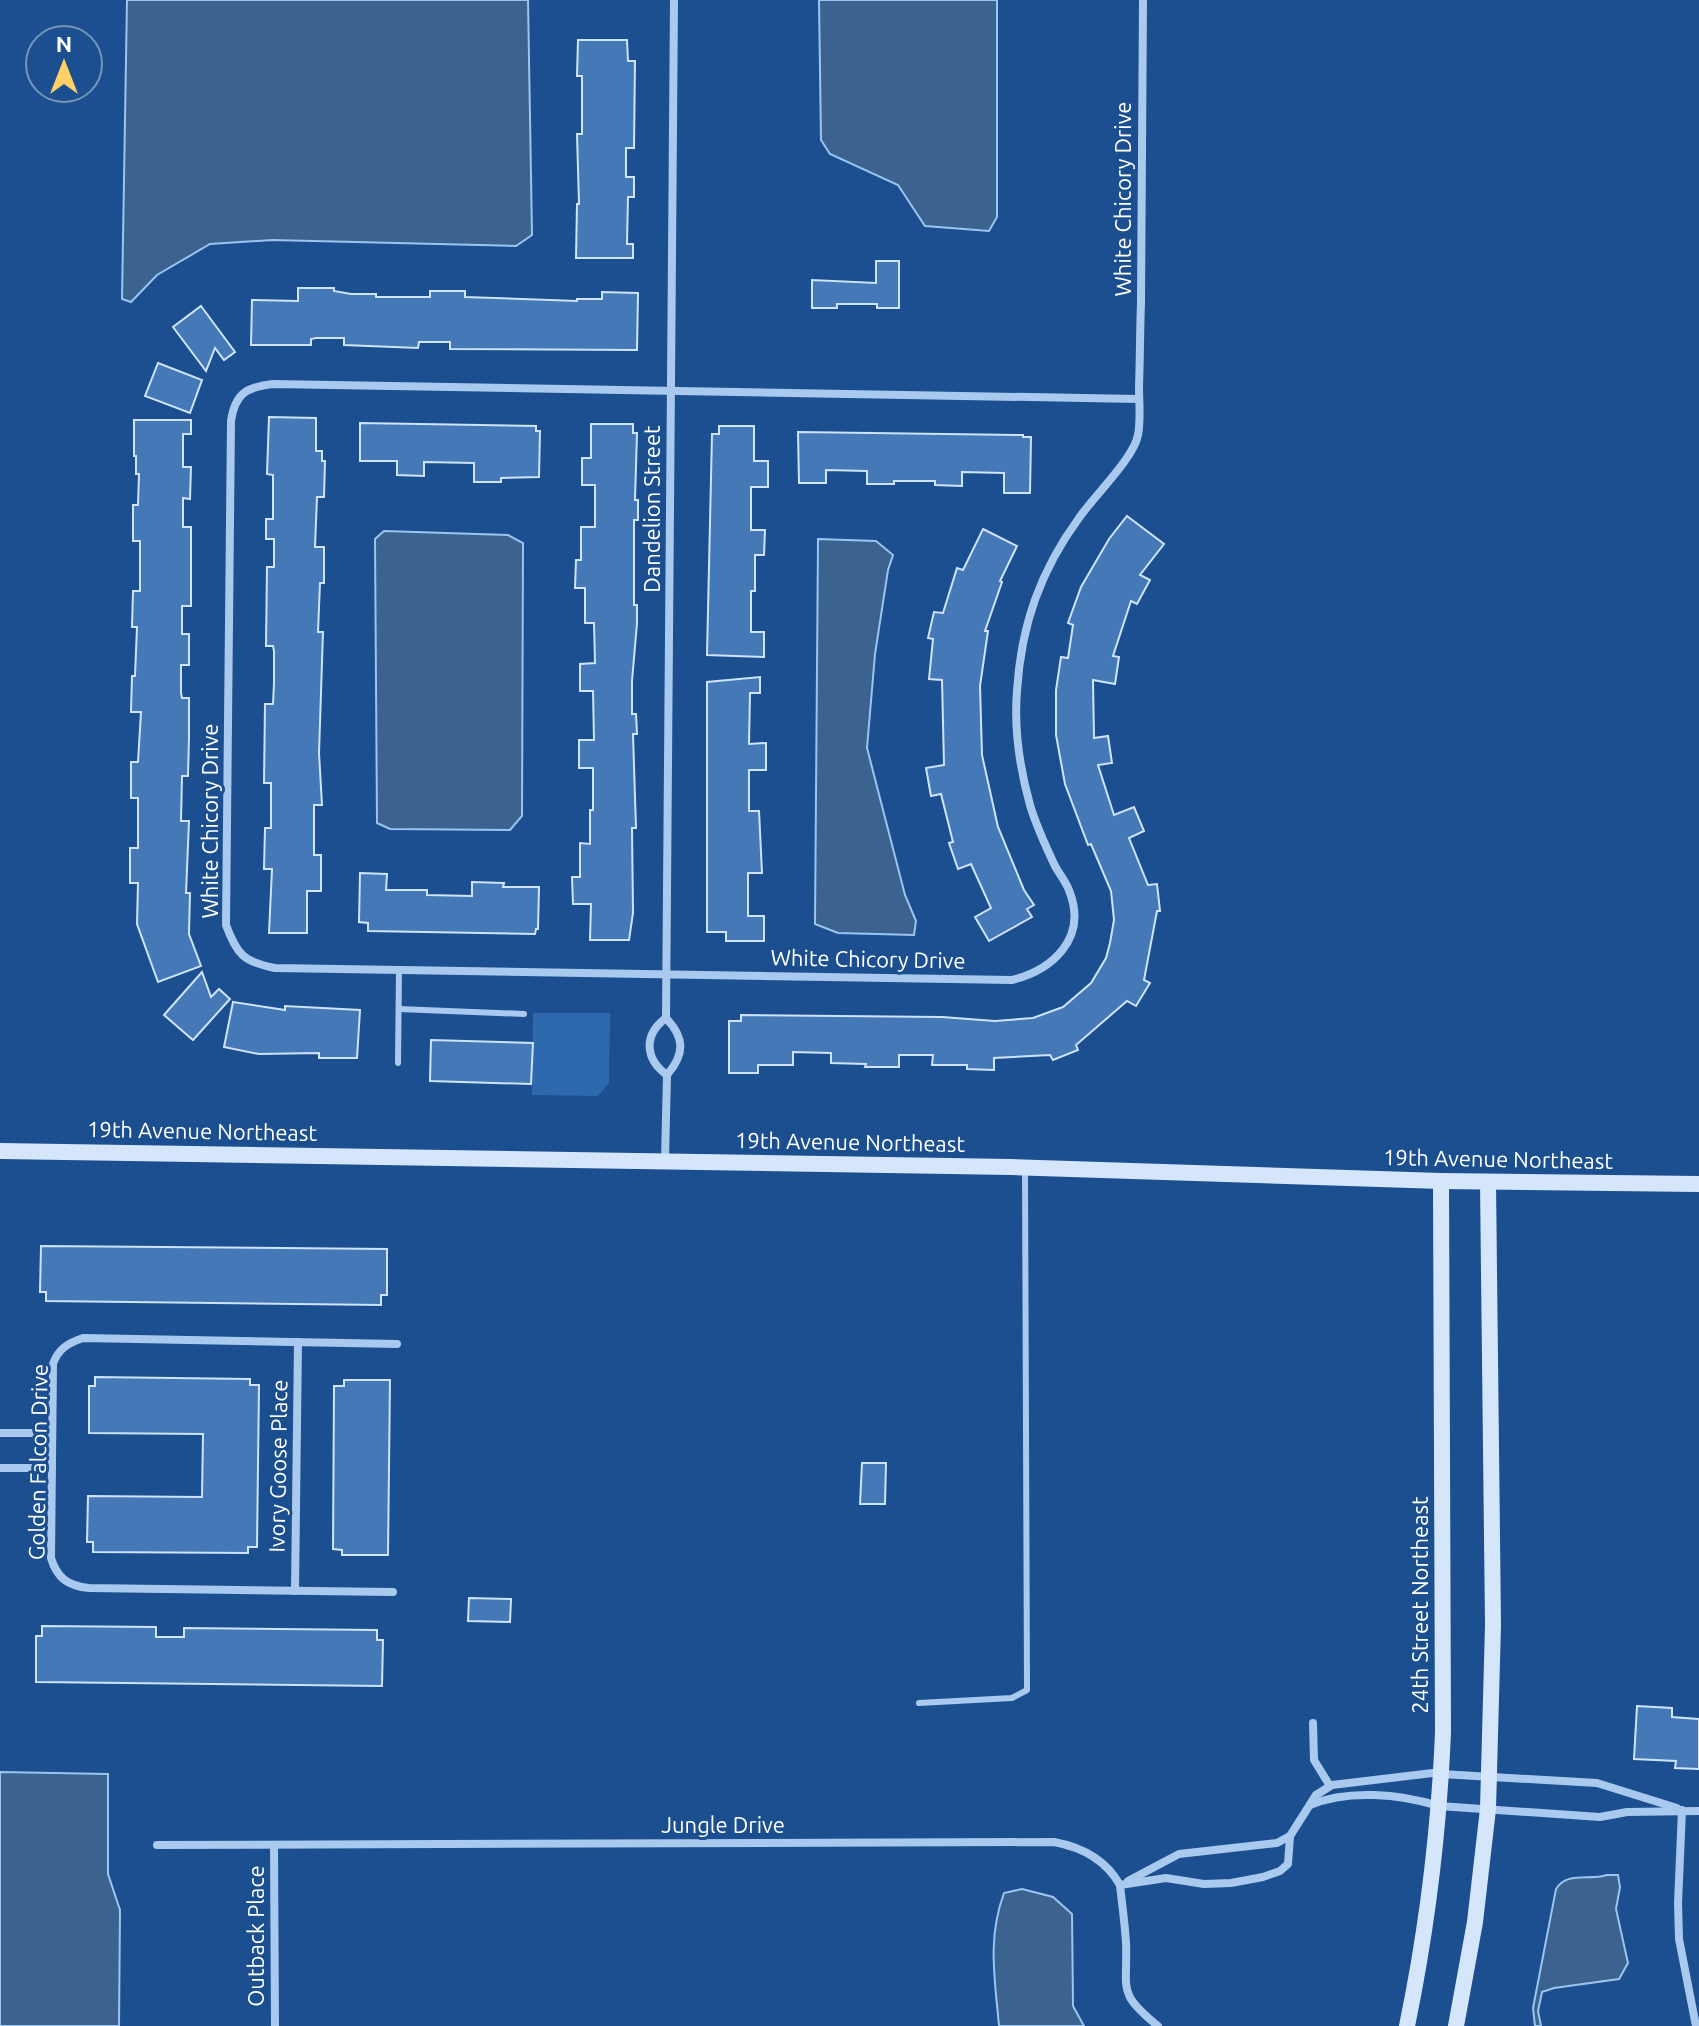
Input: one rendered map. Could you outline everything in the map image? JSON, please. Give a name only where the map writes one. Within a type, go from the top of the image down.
[{"type":"street","name":"Dandelion Street","points":[[665,1160],[667,1075],[677,1064],[681,1053],[677,1029],[666,1018],[674,0]]},
{"type":"street","name":"White Chicory Drive","points":[[1139,399],[273,384],[251,387],[233,407],[231,421],[226,925],[235,949],[252,964],[275,968],[1012,980],[1047,967],[1059,956],[1070,936],[1072,904],[1070,893],[1030,806],[1016,712],[1018,669],[1025,626],[1045,574],[1076,520],[1132,451],[1138,436],[1139,399],[1143,0]]},
{"type":"street","name":"Dandelion Street","points":[[666,1018],[658,1024],[651,1037],[649,1052],[654,1066],[667,1075]]},
{"type":"street","name":"19th Avenue Northeast","points":[[0,1151],[665,1160],[1025,1167],[1441,1181],[1699,1184]]},
{"type":"street","name":"24th Street Northeast","points":[[1407,2026],[1422,1952],[1441,1773],[1441,1181]]},
{"type":"street","points":[[1456,2026],[1475,1922],[1488,1809],[1493,1625],[1488,1182]]},
{"type":"street","name":"Golden Falcon Drive","points":[[393,1592],[74,1587],[54,1570],[51,1558],[53,1364],[57,1354],[73,1341],[83,1338],[397,1344]]},
{"type":"street","name":"Ivory Goose Place","points":[[295,1591],[298,1342]]},
{"type":"street","points":[[0,1433],[52,1433]]},
{"type":"street","points":[[0,1468],[52,1468]]},
{"type":"street","points":[[1313,1723],[1314,1760],[1330,1786]]},
{"type":"street","points":[[1120,1885],[1166,1878],[1218,1884],[1280,1871],[1288,1864],[1290,1836],[1316,1795],[1330,1786],[1441,1773],[1597,1783],[1682,1810]]},
{"type":"street","points":[[1310,1805],[1328,1798],[1367,1796],[1419,1800],[1439,1806],[1600,1817],[1627,1812],[1699,1811]]},
{"type":"street","points":[[1682,1810],[1679,1939],[1696,2026]]},
{"type":"street","points":[[1120,1885],[1179,1854],[1277,1843],[1290,1836]]},
{"type":"street","name":"Jungle Drive","points":[[157,1845],[1054,1842],[1083,1850],[1110,1870],[1120,1885]]},
{"type":"street","name":"Outback Place","points":[[274,1846],[275,2026]]},
{"type":"street","points":[[1120,1885],[1126,1944],[1124,1986],[1136,2009],[1158,2026]]},
{"type":"lane","points":[[398,1063],[399,970]]},
{"type":"lane","points":[[399,1009],[524,1014]]},
{"type":"lane","points":[[919,1703],[1012,1698],[1027,1690],[1025,1167]]},
{"type":"shaded area","points":[[127,0],[528,0],[532,235],[516,246],[272,240],[210,244],[157,275],[131,302],[122,299]]},
{"type":"shaded area","points":[[819,0],[997,0],[997,217],[989,231],[925,226],[898,185],[830,154],[821,140]]},
{"type":"shaded area","points":[[384,531],[508,535],[523,543],[522,816],[510,830],[390,829],[377,823],[375,539]]},
{"type":"shaded area","points":[[818,539],[876,541],[893,555],[875,654],[867,748],[905,895],[916,921],[914,935],[838,933],[815,924]]},
{"type":"shaded area","points":[[533,1013],[610,1013],[609,1083],[598,1096],[532,1095]]},
{"type":"shaded area","points":[[0,1772],[108,1774],[108,1874],[120,1910],[119,2026],[0,2026]]},
{"type":"shaded area","points":[[1618,1875],[1620,1887],[1616,1909],[1628,1963],[1619,1979],[1542,1992],[1538,2011],[1541,2026],[1535,2026],[1533,2008],[1556,1889],[1572,1878]]},
{"type":"shaded area","points":[[1022,1889],[1053,1897],[1072,1914],[1073,2006],[1084,2026],[999,2026],[995,1927],[1004,1893]]},
{"type":"building","points":[[578,40],[627,40],[628,61],[635,61],[634,148],[626,148],[626,177],[634,177],[634,197],[628,197],[627,244],[633,244],[633,258],[576,258],[579,204],[577,134],[582,134],[582,76],[577,76]]},
{"type":"building","points":[[876,261],[899,261],[899,308],[877,308],[877,304],[837,304],[837,308],[812,308],[812,280],[876,283]]},
{"type":"building","points":[[298,288],[334,288],[334,291],[351,294],[376,294],[376,297],[430,297],[430,291],[465,291],[465,297],[577,301],[602,299],[602,292],[638,293],[637,350],[450,349],[450,342],[419,342],[418,348],[344,345],[344,338],[311,339],[311,345],[251,345],[252,300],[298,301]]},
{"type":"building","points":[[201,306],[235,352],[224,360],[215,348],[206,371],[173,327]]},
{"type":"building","points":[[158,363],[202,380],[190,413],[145,396]]},
{"type":"building","points":[[269,417],[316,418],[316,451],[322,451],[322,461],[325,461],[324,497],[317,497],[315,547],[324,547],[324,583],[320,583],[318,632],[323,632],[319,753],[322,805],[314,805],[314,855],[321,855],[321,891],[307,891],[307,933],[269,933],[272,869],[264,869],[265,828],[271,828],[271,783],[264,783],[265,704],[273,704],[274,683],[273,646],[266,646],[267,567],[274,567],[274,539],[266,539],[266,519],[273,519],[273,475],[267,474]]},
{"type":"building","points":[[134,420],[191,420],[191,434],[183,434],[183,467],[191,467],[190,499],[183,498],[183,527],[191,527],[191,606],[182,606],[182,634],[189,634],[189,665],[181,665],[181,693],[182,698],[189,698],[189,736],[188,776],[182,776],[181,821],[189,821],[186,893],[190,893],[189,934],[201,966],[158,982],[137,924],[138,883],[130,883],[130,848],[138,848],[138,798],[131,798],[131,762],[138,762],[141,712],[131,712],[137,627],[132,627],[133,591],[140,591],[140,541],[133,541],[133,505],[138,505],[139,474],[136,474],[134,456]]},
{"type":"building","points":[[360,423],[536,426],[536,431],[540,431],[539,477],[474,482],[474,463],[424,462],[424,476],[397,475],[397,461],[360,461]]},
{"type":"building","points":[[591,424],[633,424],[633,433],[637,433],[635,500],[638,500],[638,520],[634,520],[634,605],[637,605],[637,623],[632,681],[632,714],[636,714],[637,734],[633,734],[636,828],[632,828],[633,913],[629,940],[590,940],[591,904],[573,904],[572,877],[580,877],[580,843],[590,844],[590,810],[593,810],[593,768],[579,768],[579,740],[594,740],[593,691],[580,691],[580,664],[595,663],[594,623],[585,623],[585,588],[575,588],[576,560],[581,560],[581,527],[595,527],[595,485],[582,485],[582,458],[591,458]]},
{"type":"building","points":[[719,426],[754,426],[754,461],[768,461],[768,487],[751,487],[751,530],[765,530],[764,555],[755,555],[751,632],[764,632],[764,657],[707,655],[712,434],[719,434]]},
{"type":"building","points":[[798,432],[1031,437],[1030,493],[1004,493],[1004,473],[962,472],[962,486],[935,485],[935,481],[867,484],[867,471],[826,470],[826,483],[799,483]]},
{"type":"building","points":[[1127,516],[1164,544],[1140,575],[1150,580],[1137,604],[1131,601],[1113,656],[1119,657],[1115,684],[1093,680],[1094,738],[1108,736],[1112,763],[1098,765],[1114,815],[1134,807],[1144,831],[1129,838],[1148,885],[1157,884],[1160,911],[1157,911],[1144,980],[1150,983],[1136,1006],[1127,1001],[1076,1045],[1078,1050],[1053,1060],[1050,1055],[994,1058],[994,1070],[967,1069],[967,1065],[932,1065],[933,1055],[899,1055],[899,1067],[865,1067],[866,1064],[831,1063],[831,1053],[793,1052],[793,1065],[758,1065],[758,1073],[729,1073],[729,1021],[741,1021],[741,1015],[942,1017],[995,1021],[1033,1018],[1063,1007],[1091,983],[1106,958],[1110,943],[1114,920],[1111,891],[1091,844],[1088,845],[1065,784],[1056,735],[1056,690],[1061,657],[1068,658],[1073,625],[1068,623],[1081,587],[1109,539]]},
{"type":"building","points":[[983,529],[1017,546],[1000,581],[985,631],[988,631],[980,686],[982,755],[998,827],[1024,890],[1034,905],[1027,909],[1032,917],[989,941],[975,917],[991,908],[971,864],[958,869],[949,843],[953,842],[941,794],[931,796],[926,768],[944,765],[942,680],[929,679],[933,639],[928,638],[934,612],[943,613],[957,568],[963,570]]},
{"type":"building","points":[[760,677],[760,693],[750,693],[749,744],[766,743],[766,770],[749,770],[749,811],[759,811],[762,873],[748,873],[748,916],[764,916],[764,941],[726,941],[726,932],[707,932],[707,682]]},
{"type":"building","points":[[360,873],[387,874],[386,890],[427,890],[427,895],[472,896],[472,882],[504,883],[503,887],[539,887],[538,929],[535,934],[368,931],[368,923],[359,922]]},
{"type":"building","points":[[202,972],[211,997],[219,989],[230,999],[193,1040],[164,1015]]},
{"type":"building","points":[[233,1002],[285,1010],[285,1006],[360,1010],[357,1058],[319,1058],[319,1053],[259,1054],[224,1047]]},
{"type":"building","points":[[431,1040],[533,1043],[531,1084],[430,1081]]},
{"type":"building","points":[[41,1246],[387,1249],[387,1295],[381,1295],[381,1305],[46,1301],[46,1292],[40,1292]]},
{"type":"building","points":[[95,1377],[250,1379],[250,1385],[259,1385],[257,1547],[248,1547],[248,1553],[93,1552],[93,1542],[87,1542],[88,1496],[202,1497],[203,1434],[89,1433],[89,1386],[95,1386]]},
{"type":"building","points":[[344,1380],[390,1380],[388,1555],[342,1555],[342,1550],[333,1549],[334,1386],[344,1386]]},
{"type":"building","points":[[862,1463],[886,1463],[885,1504],[860,1504]]},
{"type":"building","points":[[469,1598],[511,1599],[510,1622],[468,1621]]},
{"type":"building","points":[[42,1626],[156,1627],[156,1637],[184,1637],[184,1628],[377,1630],[377,1640],[383,1640],[382,1686],[36,1682],[36,1636],[42,1636]]},
{"type":"building","points":[[1637,1706],[1672,1708],[1672,1717],[1699,1719],[1699,1769],[1675,1768],[1676,1761],[1634,1759]]}]
